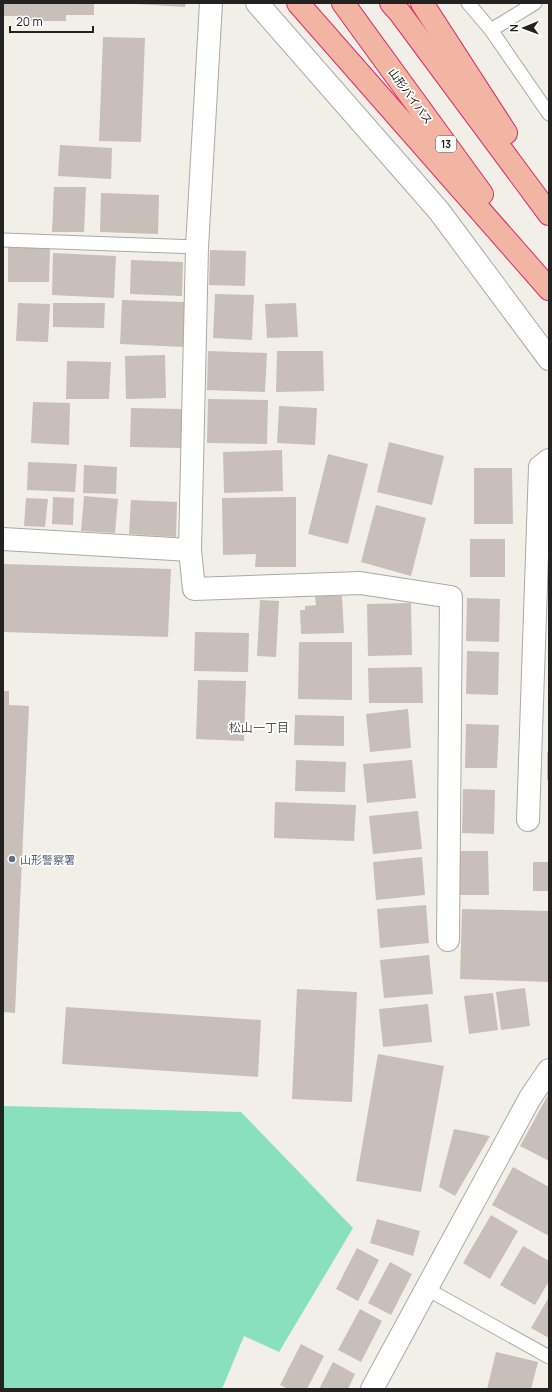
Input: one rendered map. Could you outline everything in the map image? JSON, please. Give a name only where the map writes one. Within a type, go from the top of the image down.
[{"type":"highway","points":[[298,3],[549,289]]},
{"type":"highway","name":"山形バイパス","points":[[343,3],[549,285]]},
{"type":"highway","points":[[422,3],[549,201]]},
{"type":"highway","points":[[396,8],[549,214]]},
{"type":"street","points":[[211,3],[198,247],[190,550],[194,589],[360,583],[451,597],[448,940]]},
{"type":"street","points":[[257,3],[439,211],[549,359]]},
{"type":"street","points":[[528,820],[540,467],[549,460]]},
{"type":"street","points":[[3,539],[190,550]]},
{"type":"street","points":[[372,1389],[530,1098],[549,1070]]},
{"type":"lane","points":[[468,3],[490,30],[549,114]]},
{"type":"lane","points":[[490,30],[535,3]]},
{"type":"lane","points":[[3,240],[198,247]]},
{"type":"lane","points":[[427,1289],[549,1357]]},
{"type":"green space","points":[[3,1106],[241,1112],[353,1228],[279,1352],[244,1336],[222,1389],[3,1389]]},
{"type":"building","points":[[3,3],[94,3],[94,15],[66,15],[66,21],[29,21],[29,16],[3,16]]},
{"type":"building","points":[[136,3],[186,3],[185,7]]},
{"type":"building","points":[[103,37],[145,38],[141,142],[99,141]]},
{"type":"building","points":[[60,145],[112,148],[111,179],[58,176]]},
{"type":"building","points":[[54,187],[86,187],[84,232],[52,232]]},
{"type":"building","points":[[101,193],[159,195],[158,234],[100,232]]},
{"type":"building","points":[[8,246],[50,247],[49,282],[8,282]]},
{"type":"building","points":[[210,250],[246,251],[245,286],[209,285]]},
{"type":"building","points":[[53,253],[116,256],[114,298],[52,295]]},
{"type":"building","points":[[131,260],[183,262],[182,296],[130,294]]},
{"type":"building","points":[[215,294],[254,295],[252,340],[213,338]]},
{"type":"building","points":[[122,300],[185,302],[183,347],[120,344]]},
{"type":"building","points":[[18,303],[50,304],[48,342],[16,341]]},
{"type":"building","points":[[53,303],[105,303],[104,328],[53,327]]},
{"type":"building","points":[[296,303],[298,337],[267,338],[265,304]]},
{"type":"building","points":[[208,351],[267,353],[265,392],[207,390]]},
{"type":"building","points":[[277,351],[323,351],[324,391],[276,392]]},
{"type":"building","points":[[165,355],[166,398],[126,399],[125,356]]},
{"type":"building","points":[[67,361],[111,362],[109,399],[66,399]]},
{"type":"building","points":[[208,399],[268,400],[267,444],[207,443]]},
{"type":"building","points":[[33,402],[70,403],[69,445],[31,443]]},
{"type":"building","points":[[279,406],[317,408],[315,445],[277,443]]},
{"type":"building","points":[[131,408],[182,409],[181,448],[130,447]]},
{"type":"building","points":[[389,442],[444,456],[432,505],[377,492]]},
{"type":"building","points":[[282,450],[283,491],[224,493],[223,452]]},
{"type":"building","points":[[328,454],[368,464],[348,544],[308,534]]},
{"type":"building","points":[[28,462],[77,464],[75,492],[27,490]]},
{"type":"building","points":[[84,465],[117,467],[116,494],[83,493]]},
{"type":"building","points":[[474,468],[512,468],[513,524],[474,524]]},
{"type":"building","points":[[84,496],[118,499],[115,533],[81,531]]},
{"type":"building","points":[[53,497],[74,498],[73,525],[52,524]]},
{"type":"building","points":[[296,497],[296,567],[255,567],[256,554],[223,555],[222,498]]},
{"type":"building","points":[[26,498],[48,499],[45,527],[24,526]]},
{"type":"building","points":[[131,500],[177,502],[176,537],[129,534]]},
{"type":"building","points":[[376,505],[426,518],[411,576],[361,562]]},
{"type":"building","points":[[470,539],[505,539],[505,577],[470,577]]},
{"type":"building","points":[[3,564],[171,569],[168,637],[3,632]]},
{"type":"building","points":[[315,596],[342,596],[344,633],[301,634],[300,610],[305,610],[305,606],[316,605]]},
{"type":"building","points":[[467,598],[500,599],[499,642],[466,641]]},
{"type":"building","points":[[260,600],[279,601],[276,657],[257,656]]},
{"type":"building","points":[[411,603],[412,655],[368,656],[367,604]]},
{"type":"building","points":[[195,632],[249,633],[248,672],[194,671]]},
{"type":"building","points":[[299,642],[352,642],[352,700],[298,699]]},
{"type":"building","points":[[467,651],[499,652],[498,695],[466,694]]},
{"type":"building","points":[[422,667],[423,703],[369,703],[368,668]]},
{"type":"building","points":[[198,680],[246,681],[244,741],[196,739]]},
{"type":"building","name":"山形警察署","points":[[3,691],[9,691],[9,705],[29,706],[15,1013],[3,1012]]},
{"type":"building","points":[[408,709],[411,748],[370,752],[366,714]]},
{"type":"building","points":[[295,715],[344,716],[344,746],[294,745]]},
{"type":"building","points":[[466,724],[499,725],[497,768],[465,768]]},
{"type":"building","points":[[547,752],[549,752],[549,780],[547,780]]},
{"type":"building","points":[[296,760],[346,762],[345,792],[295,791]]},
{"type":"building","points":[[412,760],[416,798],[367,803],[363,764]]},
{"type":"building","points":[[463,789],[495,790],[494,834],[462,833]]},
{"type":"building","points":[[275,802],[356,805],[354,841],[274,838]]},
{"type":"building","points":[[418,811],[422,849],[373,854],[369,816]]},
{"type":"building","points":[[457,851],[488,851],[489,895],[458,895]]},
{"type":"building","points":[[422,857],[425,895],[376,900],[373,862]]},
{"type":"building","points":[[533,862],[549,862],[549,891],[533,891]]},
{"type":"building","points":[[426,905],[429,943],[380,948],[377,909]]},
{"type":"building","points":[[462,909],[549,911],[549,982],[460,979]]},
{"type":"building","points":[[429,955],[433,994],[384,998],[380,960]]},
{"type":"building","points":[[525,988],[530,1026],[501,1030],[496,992]]},
{"type":"building","points":[[297,989],[357,992],[352,1102],[292,1099]]},
{"type":"building","points":[[493,993],[498,1030],[469,1034],[464,996]]},
{"type":"building","points":[[428,1004],[432,1042],[383,1047],[379,1009]]},
{"type":"building","points":[[66,1007],[261,1020],[258,1077],[62,1064]]},
{"type":"building","points":[[378,1054],[444,1066],[421,1192],[356,1181]]},
{"type":"building","points":[[549,1093],[549,1161],[520,1146]]},
{"type":"building","points":[[454,1129],[490,1136],[455,1196],[439,1187]]},
{"type":"building","points":[[513,1167],[549,1187],[549,1236],[492,1205]]},
{"type":"building","points":[[491,1215],[518,1231],[490,1279],[463,1263]]},
{"type":"building","points":[[377,1219],[420,1231],[413,1256],[370,1243]]},
{"type":"building","points":[[523,1246],[549,1261],[549,1281],[535,1305],[500,1285]]},
{"type":"building","points":[[357,1248],[379,1260],[358,1301],[336,1289]]},
{"type":"building","points":[[390,1262],[412,1274],[391,1315],[368,1303]]},
{"type":"building","points":[[549,1297],[549,1338],[531,1328]]},
{"type":"building","points":[[360,1309],[382,1321],[361,1362],[338,1350]]},
{"type":"building","points":[[301,1344],[324,1356],[307,1389],[288,1389],[280,1385]]},
{"type":"building","points":[[496,1352],[538,1362],[531,1389],[487,1389]]},
{"type":"building","points":[[333,1362],[355,1374],[348,1389],[319,1389]]},
{"type":"place","name":"山形警察署","points":[[12,859]]},
{"type":"district","name":"松山一丁目","points":[[259,727]]}]
